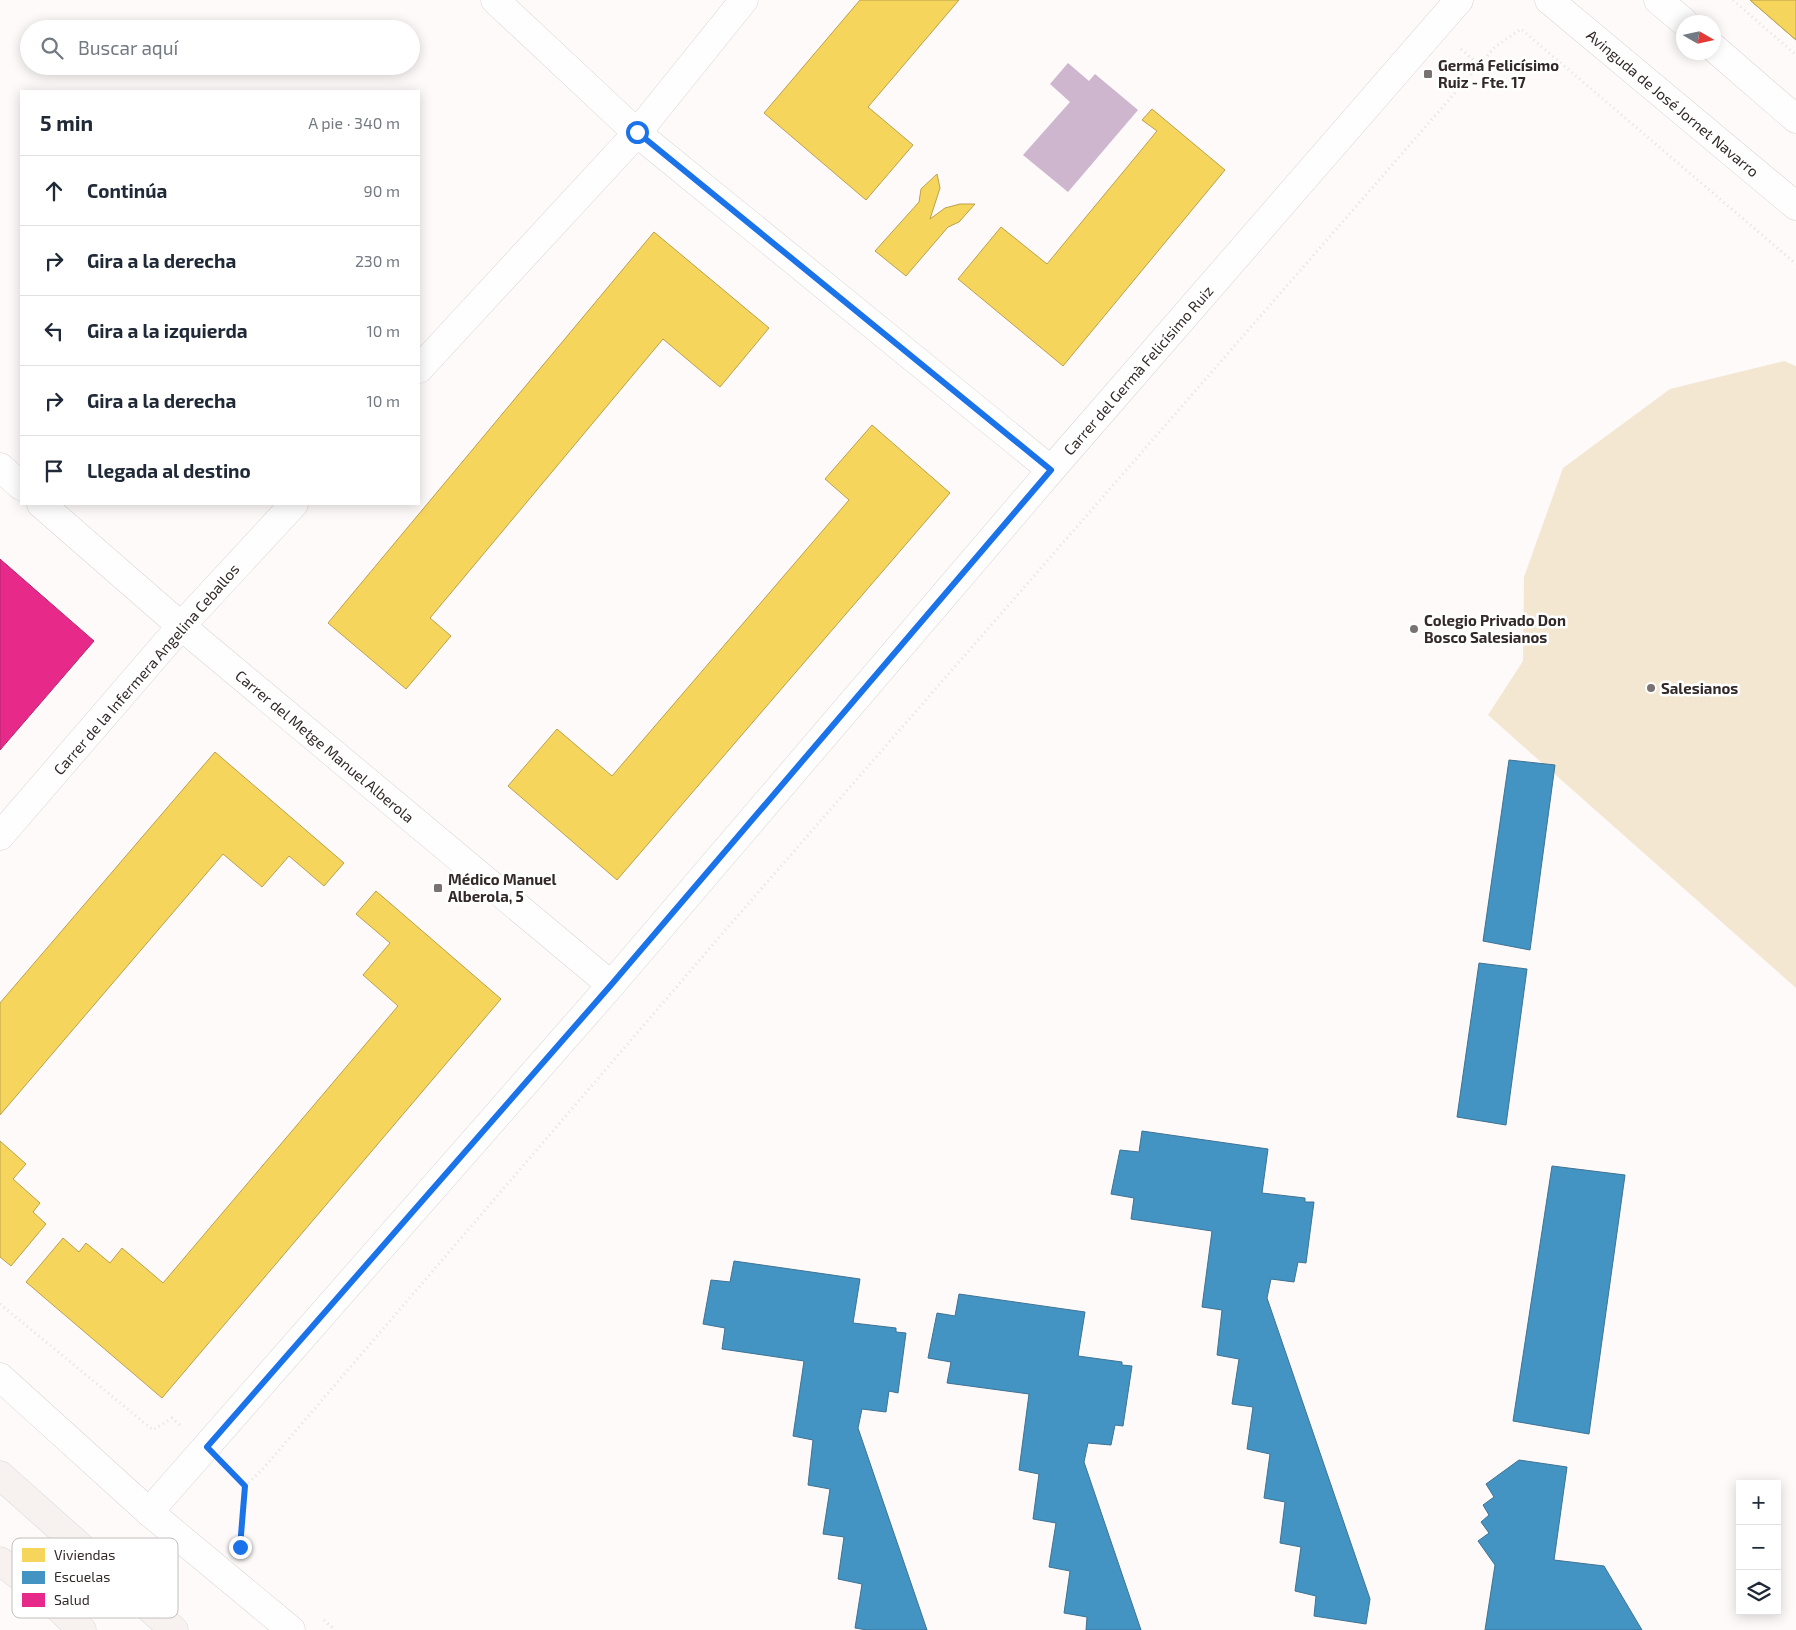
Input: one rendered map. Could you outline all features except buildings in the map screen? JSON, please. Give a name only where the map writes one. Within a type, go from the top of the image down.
[{"type":"main road","points":[[0,1475],[71,1538]]},
{"type":"main road","points":[[0,1561],[12,1570]]},
{"type":"main road","points":[[70,1618],[82,1630]]},
{"type":"main road","points":[[161,1618],[174,1630]]},
{"type":"street","points":[[495,0],[637,132],[1051,470]]},
{"type":"street","points":[[420,368],[637,132],[744,0]]},
{"type":"street","name":"Carrer del Germà Felicísimo Ruiz","points":[[150,1512],[611,985],[1051,470],[1459,0]]},
{"type":"street","name":"Avinguda de José Jornet Navarro","points":[[1549,0],[1796,206]]},
{"type":"street","points":[[1658,0],[1676,15]]},
{"type":"street","points":[[1721,54],[1796,119]]},
{"type":"street","points":[[0,468],[20,485]]},
{"type":"street","name":"Carrer del Metge Manuel Alberola","points":[[42,505],[181,626],[611,985]]},
{"type":"street","name":"Carrer de la Infermera Angelina Ceballos","points":[[0,836],[181,626],[293,505]]},
{"type":"street","points":[[0,1377],[150,1512],[292,1630]]},
{"type":"path","points":[[1733,0],[1796,55]]},
{"type":"path","points":[[240,1547],[245,1486],[262,1470],[722,935],[1495,47],[1520,30],[1796,264]]},
{"type":"path","points":[[0,1304],[153,1430],[172,1418],[207,1447],[245,1486]]},
{"type":"path","points":[[320,1617],[335,1630]]},
{"type":"shaded area","points":[[1068,63],[1089,81],[1095,74],[1138,110],[1068,192],[1023,155],[1070,102],[1050,84]]},
{"type":"shaded area","name":"Salesianos","points":[[1784,361],[1796,366],[1796,988],[1488,715],[1523,661],[1524,577],[1563,468],[1670,389]]},
{"type":"place","name":"Germá Felicísimo Ruiz - Fte. 17","points":[[1428,74]]},
{"type":"place","name":"Colegio Privado Don Bosco Salesianos","points":[[1414,629]]},
{"type":"place","name":"Salesianos","points":[[1651,688]]},
{"type":"place","name":"Médico Manuel Alberola, 5","points":[[438,888]]},
{"type":"route","points":[[240,1547],[245,1486],[207,1447],[611,985],[1051,470],[637,132]]}]
